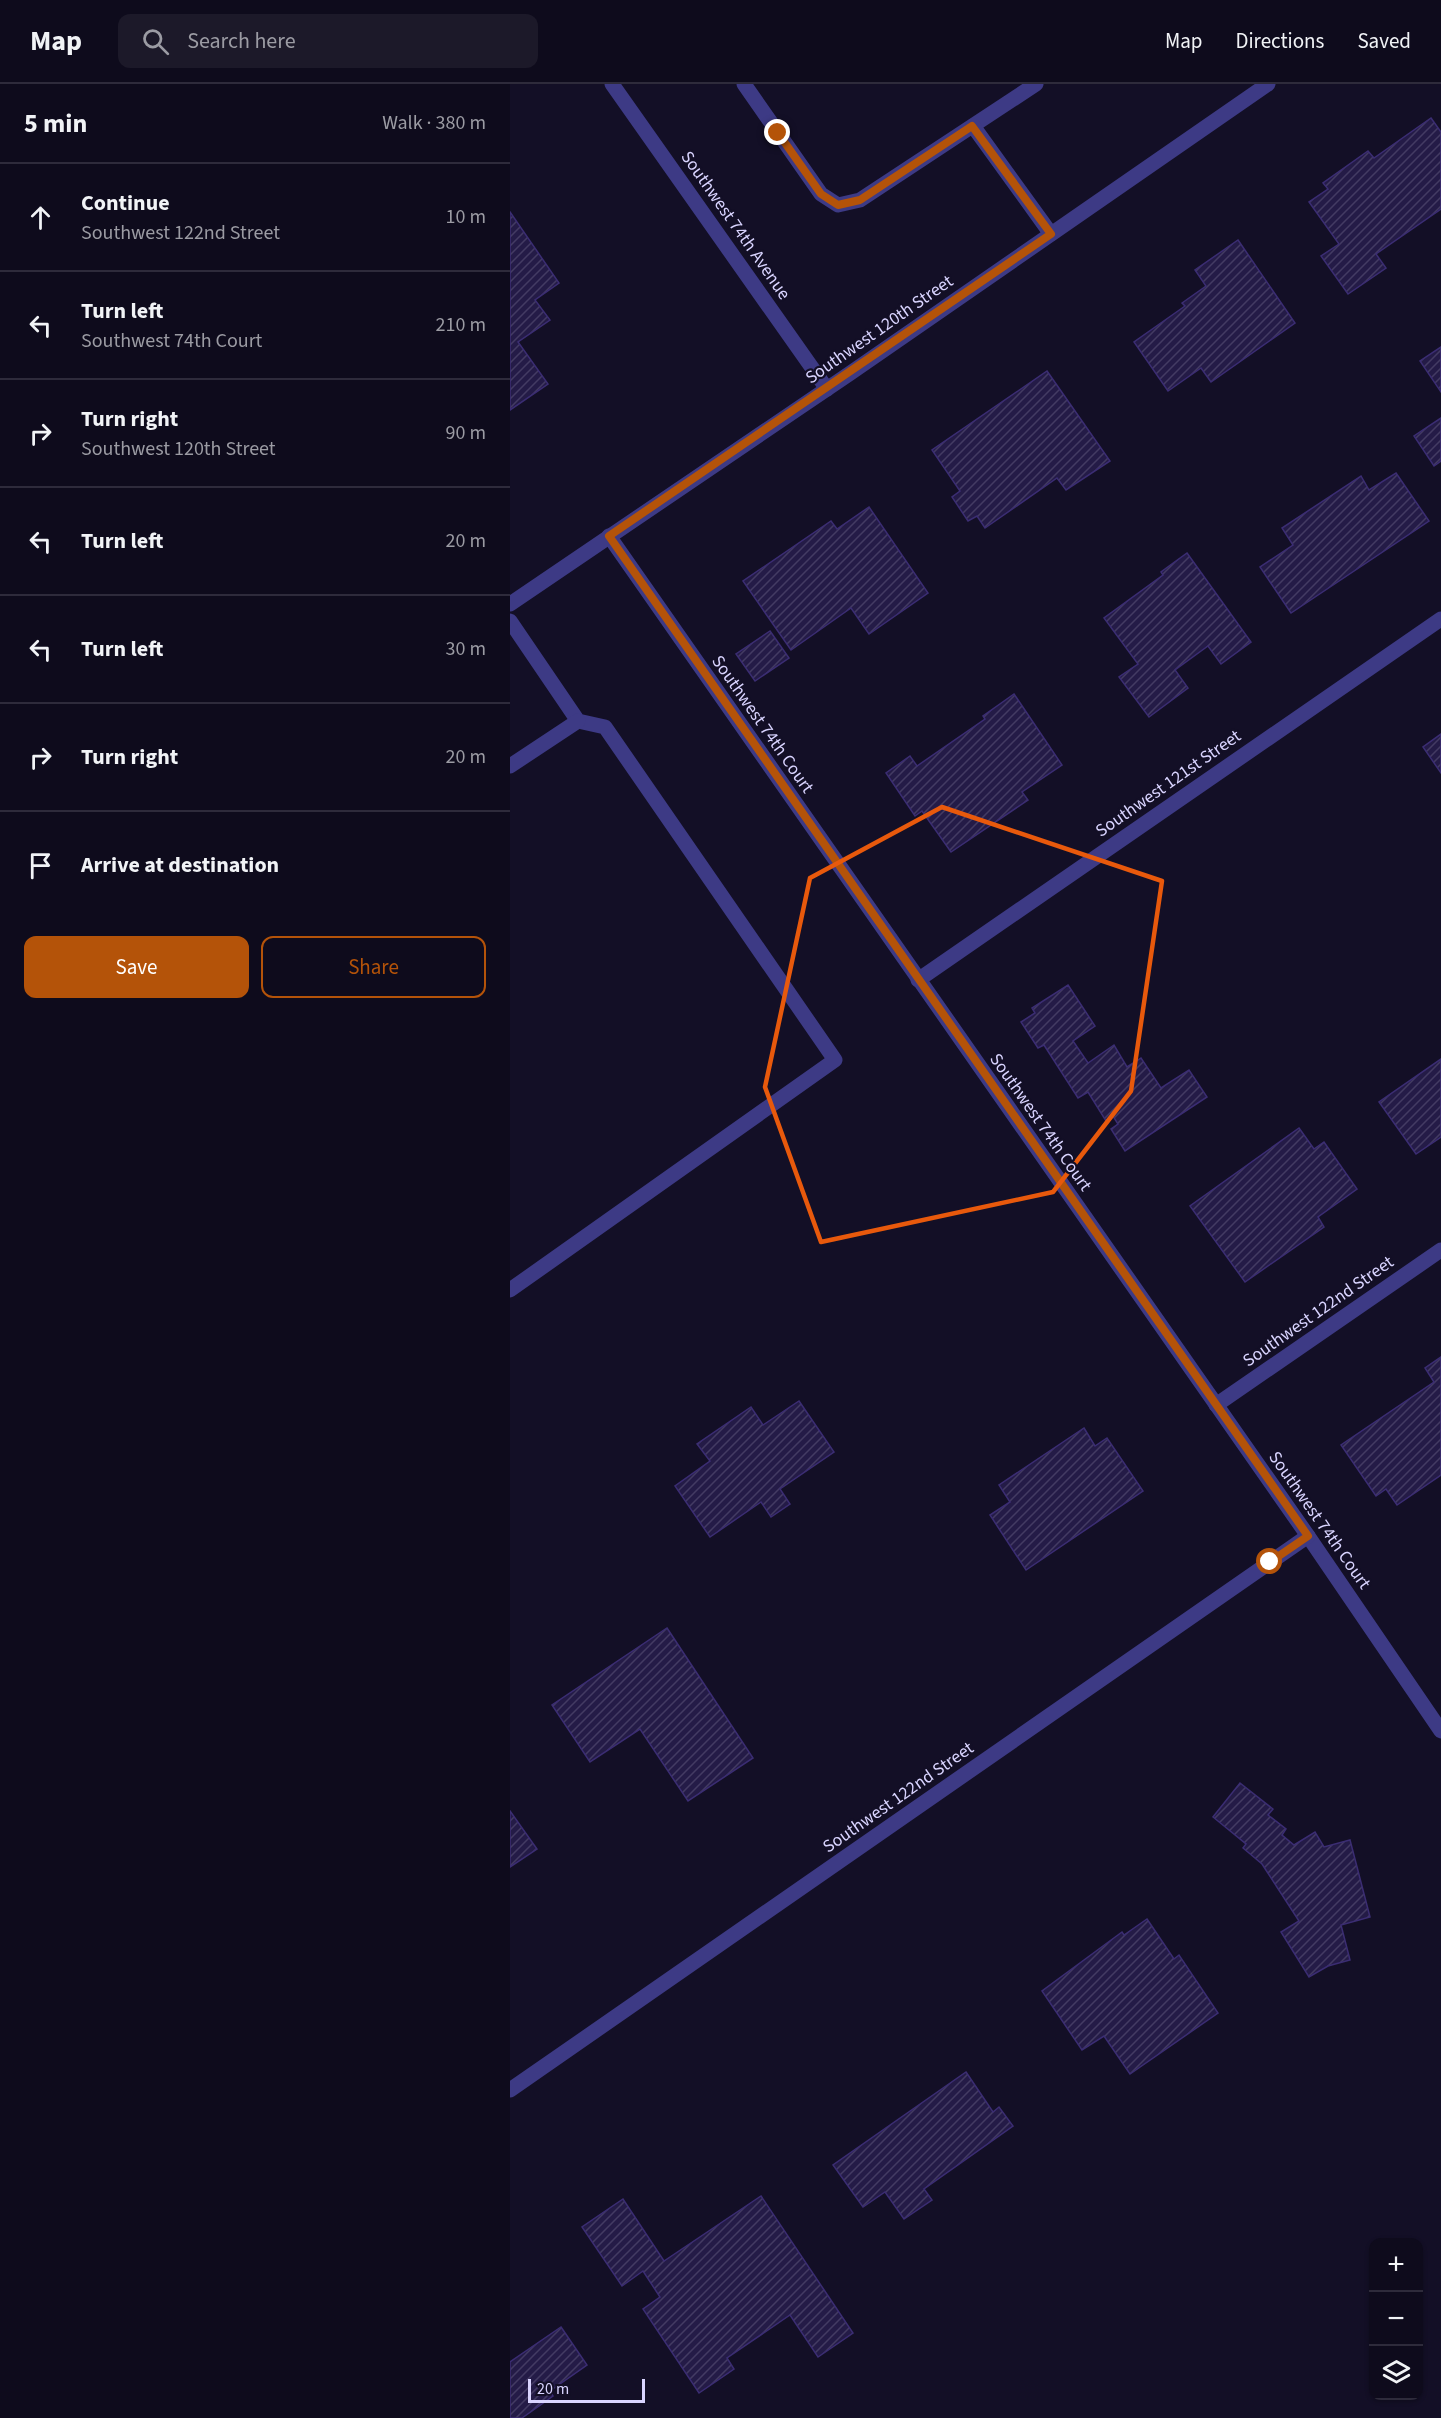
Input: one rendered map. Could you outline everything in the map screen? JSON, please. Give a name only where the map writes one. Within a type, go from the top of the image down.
[{"type":"street","name":"Southwest 74th Avenue","points":[[612,84],[827,389]]},
{"type":"street","points":[[744,84],[821,194],[838,205],[860,200],[1036,84]]},
{"type":"street","name":"Southwest 120th Street","points":[[510,604],[827,389],[1268,84]]},
{"type":"street","points":[[972,126],[1051,234]]},
{"type":"street","name":"Southwest 74th Court","points":[[609,536],[1308,1536],[1441,1731]]},
{"type":"street","name":"Southwest 121st Street","points":[[918,980],[1441,619]]},
{"type":"street","points":[[510,621],[578,721],[604,728],[835,1060],[510,1290]]},
{"type":"street","points":[[510,766],[578,721]]},
{"type":"street","name":"Southwest 122nd Street","points":[[1216,1405],[1441,1250]]},
{"type":"street","name":"Southwest 122nd Street","points":[[510,2090],[1308,1536]]},
{"type":"highlighted area","points":[[942,807],[1162,881],[1131,1091],[1053,1192],[821,1242],[765,1087],[810,878]]},
{"type":"building","points":[[1431,118],[1441,132],[1441,209],[1376,254],[1386,268],[1348,294],[1321,256],[1339,244],[1309,202],[1328,189],[1323,183],[1368,151],[1374,158]]},
{"type":"building","points":[[510,212],[559,283],[535,300],[550,320],[518,342],[548,384],[510,410]]},
{"type":"building","points":[[1238,240],[1295,323],[1211,382],[1201,368],[1168,391],[1134,342],[1185,306],[1182,303],[1206,286],[1195,270]]},
{"type":"building","points":[[1441,347],[1441,392],[1420,361]]},
{"type":"building","points":[[1047,371],[1110,461],[1066,490],[1057,478],[985,528],[977,516],[968,521],[952,497],[960,491],[932,450]]},
{"type":"building","points":[[1441,418],[1441,461],[1434,466],[1414,436]]},
{"type":"building","points":[[1396,473],[1429,521],[1291,613],[1260,567],[1293,545],[1282,528],[1361,476],[1369,490]]},
{"type":"building","points":[[869,507],[928,593],[869,634],[851,608],[791,650],[743,581],[831,521],[837,529]]},
{"type":"building","points":[[1187,553],[1251,642],[1221,664],[1208,646],[1175,670],[1188,688],[1149,717],[1119,677],[1138,664],[1104,618],[1163,575],[1161,572]]},
{"type":"building","points":[[770,631],[789,658],[755,681],[736,654]]},
{"type":"building","points":[[1014,694],[1062,765],[1022,792],[1028,800],[951,852],[922,811],[915,816],[886,773],[910,756],[917,766],[985,719],[983,716]]},
{"type":"building","points":[[1441,734],[1441,773],[1423,747]]},
{"type":"building","points":[[1068,985],[1095,1026],[1073,1041],[1088,1063],[1114,1045],[1127,1067],[1141,1058],[1161,1088],[1189,1070],[1207,1097],[1125,1151],[1111,1129],[1118,1124],[1113,1116],[1106,1121],[1088,1092],[1078,1098],[1044,1045],[1038,1048],[1021,1022],[1035,1013],[1032,1008]]},
{"type":"building","points":[[1441,1059],[1441,1137],[1416,1154],[1379,1102]]},
{"type":"building","points":[[1299,1128],[1314,1149],[1324,1142],[1357,1189],[1318,1217],[1324,1227],[1245,1282],[1190,1206]]},
{"type":"building","points":[[1441,1357],[1441,1475],[1397,1505],[1386,1489],[1376,1496],[1341,1445],[1434,1382],[1425,1368]]},
{"type":"building","points":[[799,1401],[834,1452],[780,1489],[790,1504],[771,1517],[761,1502],[710,1537],[675,1486],[710,1461],[697,1444],[751,1407],[763,1425]]},
{"type":"building","points":[[1084,1428],[1095,1446],[1107,1438],[1143,1491],[1026,1570],[990,1515],[1010,1502],[999,1485]]},
{"type":"building","points":[[667,1628],[753,1758],[688,1801],[640,1729],[590,1762],[552,1705]]},
{"type":"building","points":[[1240,1783],[1273,1809],[1268,1815],[1286,1829],[1282,1835],[1294,1845],[1315,1832],[1324,1847],[1350,1840],[1370,1917],[1341,1925],[1350,1960],[1328,1966],[1309,1977],[1281,1932],[1299,1921],[1262,1864],[1243,1848],[1246,1844],[1213,1817]]},
{"type":"building","points":[[510,1811],[537,1849],[510,1867]]},
{"type":"building","points":[[1147,1919],[1174,1959],[1179,1955],[1218,2013],[1130,2074],[1104,2036],[1082,2050],[1042,1991],[1122,1932],[1124,1935]]},
{"type":"building","points":[[966,2072],[993,2112],[999,2107],[1013,2126],[924,2189],[932,2200],[904,2219],[885,2192],[863,2207],[833,2165]]},
{"type":"building","points":[[761,2196],[853,2333],[818,2357],[790,2315],[727,2358],[734,2369],[699,2393],[643,2309],[660,2297],[643,2271],[622,2286],[582,2227],[623,2199],[664,2261]]},
{"type":"building","points":[[561,2327],[587,2365],[550,2391],[553,2396],[522,2418],[510,2418],[510,2362]]},
{"type":"route","points":[[778,133],[821,194],[838,205],[860,200],[972,126],[1051,234],[609,536],[1308,1536],[1270,1562]]}]
